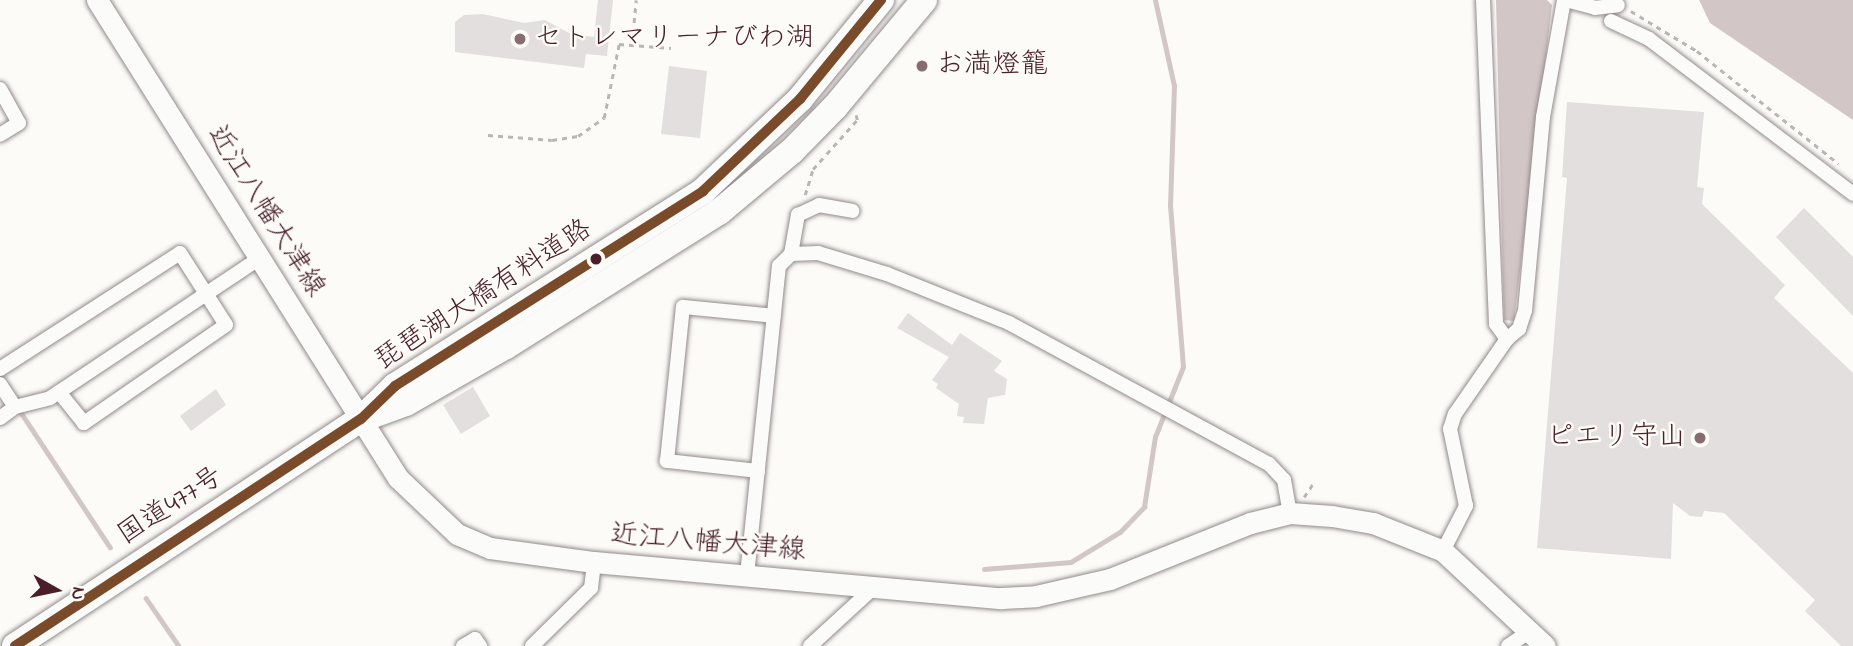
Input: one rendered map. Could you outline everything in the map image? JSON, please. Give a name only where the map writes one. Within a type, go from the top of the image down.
[{"type":"highway","name":"琵琶湖大橋有料道路","points":[[361,419],[395,386],[703,191],[800,99],[881,0]]},
{"type":"highway","name":"琵琶湖大橋有料道路","points":[[361,419],[406,403],[506,345],[719,212],[792,151],[835,107],[924,0]]},
{"type":"highway","name":"国道477号","points":[[15,646],[361,419]]},
{"type":"main road","name":"近江八幡大津線","points":[[97,0],[398,478],[457,534],[490,548],[594,562],[959,597],[1036,596],[1110,579],[1201,540],[1290,513],[1373,523],[1443,551],[1538,638]]},
{"type":"street","points":[[1483,0],[1496,324],[1507,339]]},
{"type":"street","points":[[1443,551],[1466,506],[1450,429],[1455,414],[1507,339],[1519,329],[1525,311],[1543,117],[1565,0],[1595,8],[1618,5]]},
{"type":"street","points":[[1611,21],[1649,39],[1853,194]]},
{"type":"street","points":[[0,89],[19,123],[0,135]]},
{"type":"street","points":[[747,575],[779,266],[791,254],[798,215],[819,205],[852,211]]},
{"type":"street","points":[[0,369],[180,253],[226,325],[84,423],[59,393]]},
{"type":"street","points":[[791,254],[818,253],[887,274],[1009,323],[1152,404],[1269,464],[1284,480],[1290,513]]},
{"type":"street","points":[[0,418],[15,407],[59,393],[209,295],[260,258]]},
{"type":"street","points":[[758,471],[667,461],[683,307],[774,316]]},
{"type":"street","points":[[0,384],[15,407]]},
{"type":"street","points":[[532,646],[591,588],[594,562]]},
{"type":"street","points":[[810,646],[873,587]]},
{"type":"street","points":[[1508,646],[1538,638]]},
{"type":"street","points":[[463,646],[475,639],[480,646]]},
{"type":"path","points":[[632,43],[636,0]]},
{"type":"path","points":[[1618,5],[1688,44],[1843,166]]},
{"type":"path","points":[[488,135],[552,140],[578,136],[596,126],[609,106],[616,49],[619,44],[671,48]]},
{"type":"path","points":[[805,198],[813,169],[857,120],[856,109]]},
{"type":"path","points":[[1304,497],[1314,482]]},
{"type":"shaded area","points":[[1496,0],[1547,0],[1552,5],[1514,321],[1504,320]]},
{"type":"shaded area","points":[[1699,0],[1853,0],[1853,120],[1710,23]]},
{"type":"building","name":"セトレマリーナびわ湖","points":[[598,0],[613,0],[607,56],[586,54],[584,68],[455,52],[455,22],[464,15],[483,14],[524,23],[545,20],[571,34],[594,37]]},
{"type":"building","points":[[669,66],[707,71],[700,138],[661,134]]},
{"type":"building","name":"ピエリ守山","points":[[1567,102],[1704,112],[1697,187],[1704,188],[1702,204],[1785,285],[1774,298],[1853,373],[1853,646],[1841,646],[1805,611],[1815,600],[1724,513],[1704,511],[1702,517],[1690,516],[1673,503],[1671,559],[1537,548],[1567,178],[1562,177]]},
{"type":"building","points":[[1804,208],[1853,257],[1853,316],[1776,237]]},
{"type":"building","points":[[908,313],[952,345],[960,333],[1002,361],[994,371],[1007,379],[1005,395],[988,398],[984,424],[963,423],[964,417],[957,416],[959,404],[936,388],[938,384],[932,380],[949,357],[897,328]]},
{"type":"building","points":[[473,387],[490,416],[461,434],[443,405]]},
{"type":"building","points":[[216,389],[226,405],[191,431],[180,416]]},
{"type":"waterway","points":[[984,569],[1071,562],[1120,532],[1144,507],[1155,437],[1183,367],[1170,206],[1174,86],[1155,0]]},
{"type":"waterway","points":[[18,408],[110,547]]},
{"type":"waterway","points":[[146,598],[179,646]]},
{"type":"transit line","points":[[15,646],[361,419],[395,386],[703,191],[800,99],[881,0]]},
{"type":"place","name":"セトレマリーナびわ湖","points":[[520,39]]},
{"type":"place","name":"お満燈籠","points":[[922,66]]},
{"type":"place","name":"ピエリ守山","points":[[1700,438]]}]
